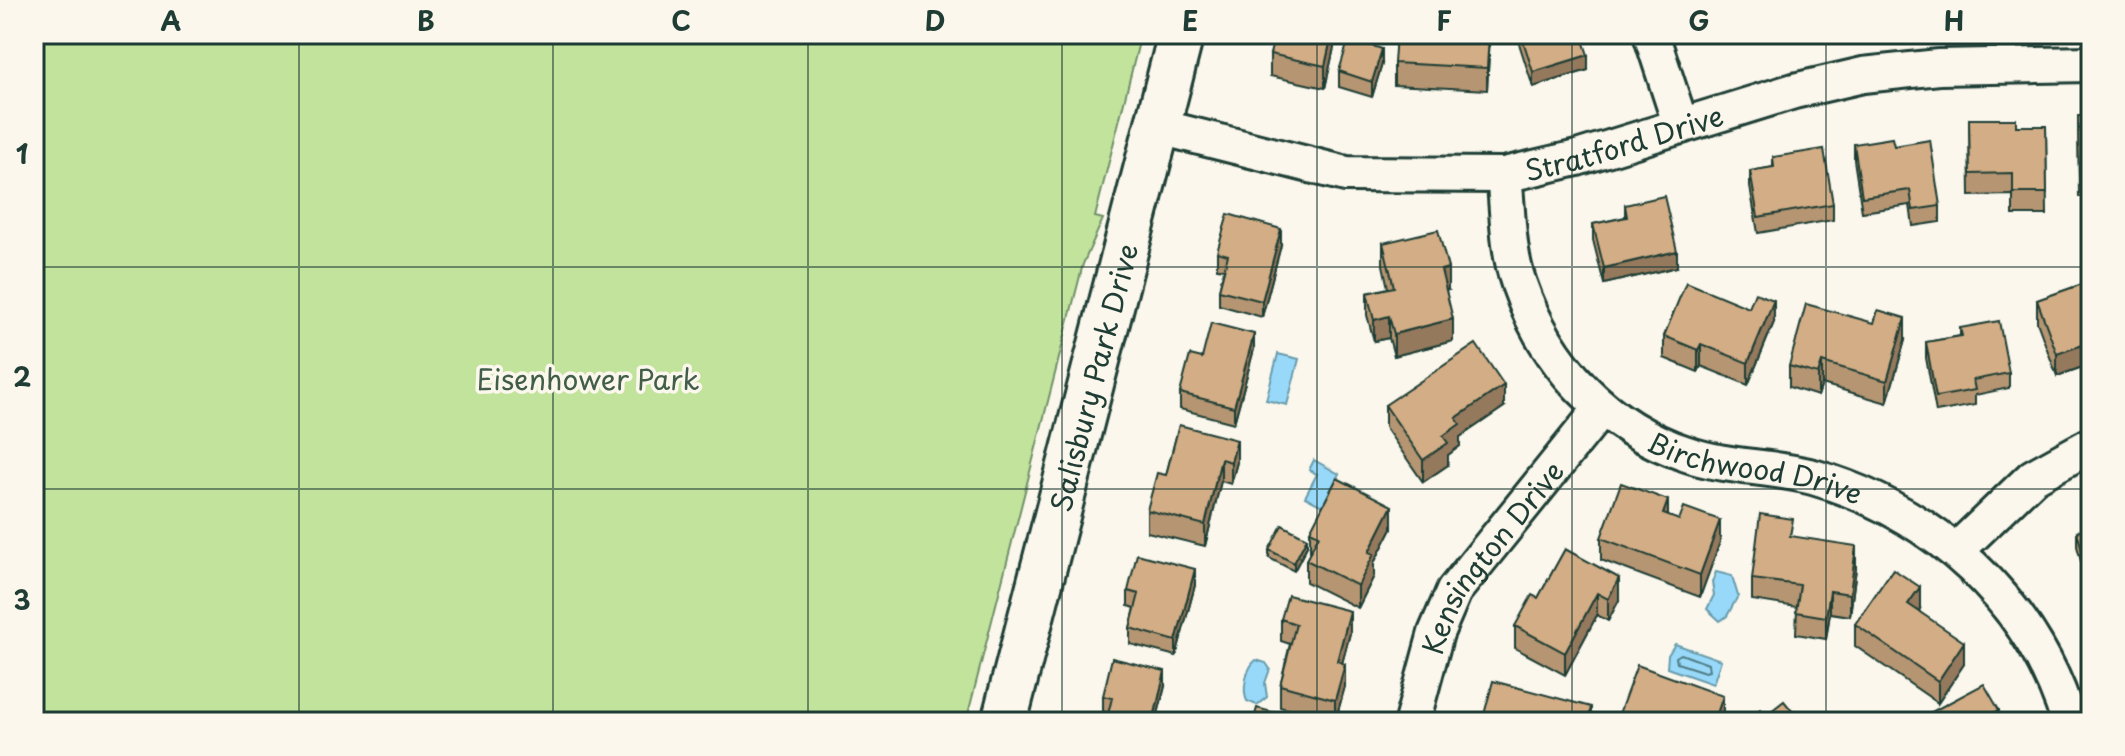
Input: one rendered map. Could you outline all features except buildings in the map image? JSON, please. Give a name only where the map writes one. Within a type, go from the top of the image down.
[{"type":"main road","name":"Salisbury Park Drive","points":[[1004,722],[1181,34]]},
{"type":"street","points":[[1651,34],[1681,126]]},
{"type":"street","name":"Stratford Drive","points":[[1156,126],[1346,174],[1504,175],[1577,158],[1794,91],[1884,72],[2091,64]]},
{"type":"street","name":"Birchwood Drive","points":[[1504,175],[1519,284],[1552,352],[1572,380],[1601,409],[1638,433],[1690,455],[1809,476],[1843,487],[1889,507],[1956,551],[1999,593],[2028,630],[2062,697],[2069,722]]},
{"type":"street","name":"Kensington Drive","points":[[1412,722],[1436,633],[1454,591],[1601,409]]},
{"type":"street","points":[[1956,551],[2033,477],[2091,445]]},
{"type":"green space","name":"Eisenhower Park","points":[[34,34],[1141,34],[1095,217],[1103,219],[1083,264],[966,722],[34,722]]},
{"type":"water","points":[[1278,354],[1299,359],[1287,405],[1266,400]]},
{"type":"water","points":[[1314,460],[1339,474],[1322,506],[1305,497],[1317,474],[1309,470]]},
{"type":"water","points":[[1716,572],[1732,576],[1738,596],[1727,616],[1720,621],[1707,609],[1714,595],[1712,582]]},
{"type":"water","points":[[1675,644],[1721,660],[1713,684],[1667,668],[1668,655]]},
{"type":"water","points":[[1256,660],[1266,663],[1270,669],[1265,683],[1267,697],[1257,705],[1247,701],[1245,691],[1247,674]]}]
